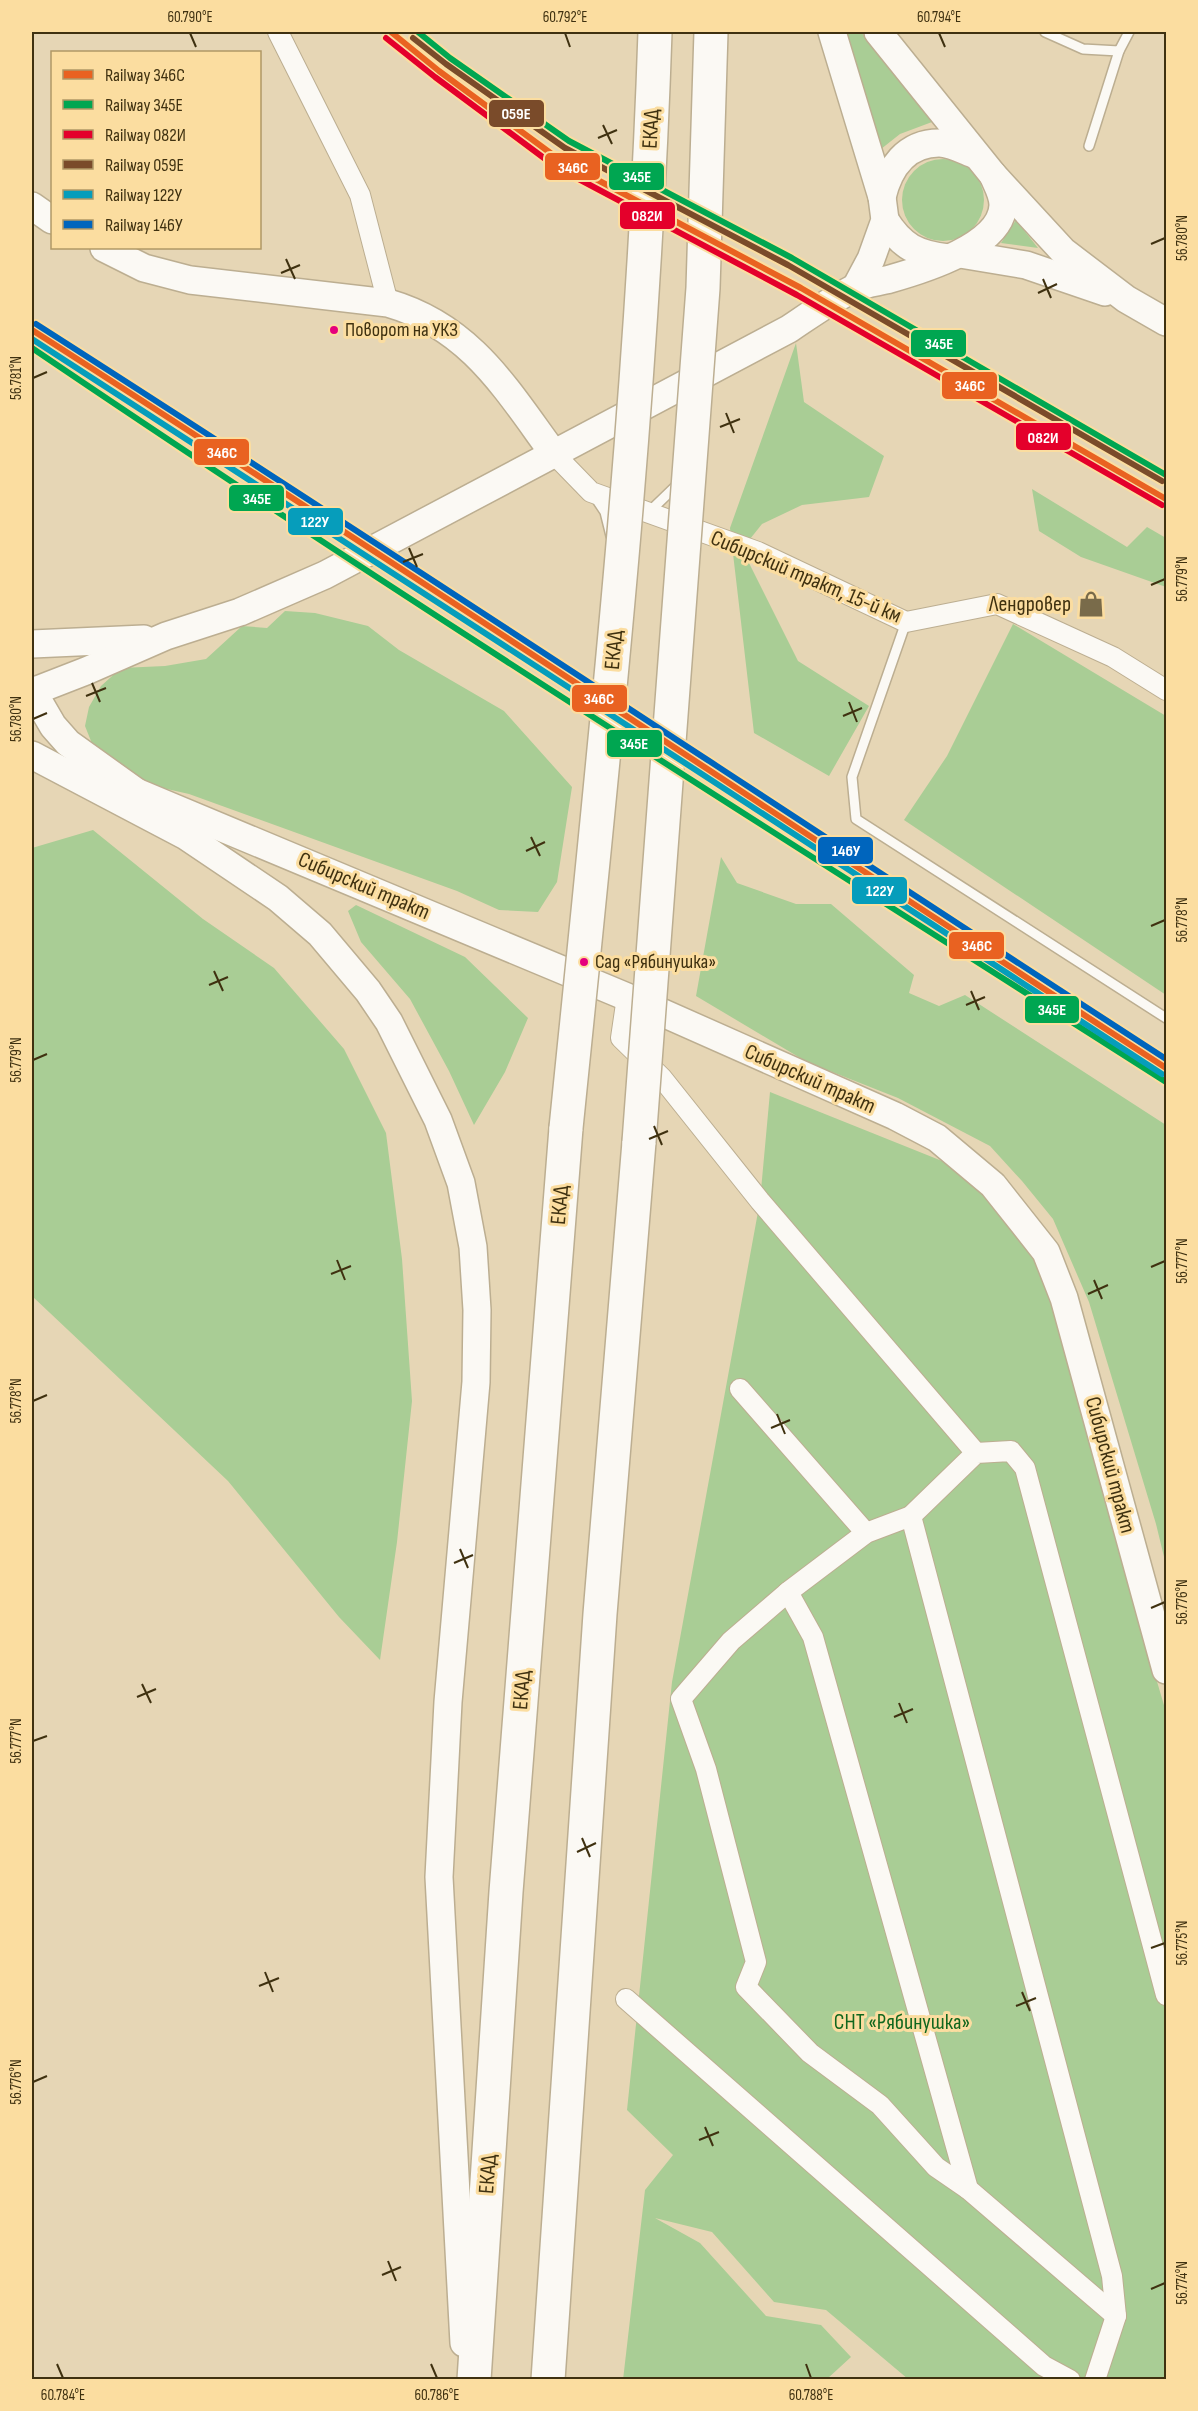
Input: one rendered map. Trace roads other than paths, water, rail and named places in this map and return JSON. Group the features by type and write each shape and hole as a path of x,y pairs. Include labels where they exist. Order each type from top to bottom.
{"highway":[{"name":"ЕКАД","path":"474,2379 506,1892 566,1128 616,634 643,267 654,32"},
{"path":"548,2379 599,1626 639,1142 702,300 711,32"}],"main road":[{"path":"832,32 884,208 895,236 911,249 927,255 1026,265 1126,299"},
{"path":"878,32 985,165 1063,251 1126,299 1167,322"},
{"path":"32,691 86,671 166,636 240,612 325,575 789,329 856,287 892,279 954,256 987,237 996,225 1003,207 1000,192 985,165 942,143 922,145 904,154 887,177 884,208 871,259 856,287"},
{"path":"32,206 51,219"},
{"path":"107,249 144,268 190,280 388,303 429,318 467,345 504,386 554,454"},
{"path":"32,644 127,641 166,636"},
{"path":"84,753 66,728 62,709 67,691 86,671"},
{"name":"Сибирский тракт","path":"32,691 60,735 135,791"},
{"path":"32,754 186,836 278,898 320,934 368,991 389,1022 438,1120 461,1183 473,1247 477,1310 476,1382 448,1702 439,1877 466,2379"},
{"name":"Сибирский тракт","path":"32,754 135,791 627,997 895,1116 937,1138 974,1167 1010,1204 1046,1252 1064,1298 1167,1670"}],"street":[{"path":"278,32 360,195 388,303"},
{"name":"Сибирский тракт, 15-й км","path":"554,454 591,492 758,552 906,622 997,604 1113,657 1167,690"},
{"path":"627,997 621,1038 662,1077 760,1201 976,1453"},
{"path":"740,1389 866,1533"},
{"path":"1116,2316 968,2189 936,2167 880,2105 810,2053 746,1987 756,1962 706,1769 681,1699 731,1641 788,1592 866,1533 911,1516 976,1453 1011,1451 1025,1468 1167,1995"},
{"path":"911,1516 1112,2276 1116,2316 1095,2379"},
{"path":"788,1592 813,1636 968,2189"},
{"path":"626,1999 1044,2366 1070,2379"}],"lane":[{"path":"1046,32 1083,50 1119,51"},
{"path":"1089,146 1119,51 1129,32"},
{"path":"648,514 690,473"},
{"path":"591,492 604,512 623,579"},
{"path":"906,622 852,777 856,819 1167,1018"}],"rail line":[{"name":"346С","path":"391,32 439,71 560,160 801,288 1166,499"},
{"name":"345Е","path":"418,32 450,58 569,141 792,258 1166,475"},
{"name":"082И","path":"386,38 556,167 797,295 1162,505"},
{"name":"059Е","path":"413,38 565,148 788,265 1162,481"},
{"name":"146У","path":"36,324 1166,1059"},
{"name":"346С","path":"32,330 1166,1068"},
{"name":"122У","path":"32,339 1162,1074"},
{"name":"345Е","path":"32,348 455,628 1166,1082"}],"place":[{"name":"Поворот на УКЗ","path":"334,330"},
{"name":"Лендровер","path":"1091,604"},
{"name":"Сад «Рябинушка»","path":"584,962"}],"park label":[{"name":"СНТ «Рябинушка»","path":"902,2022"}]}
